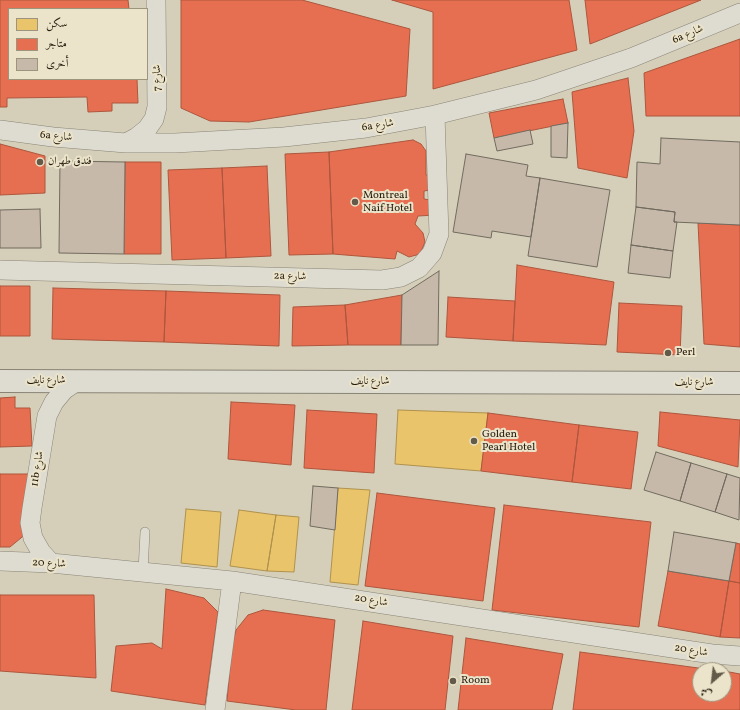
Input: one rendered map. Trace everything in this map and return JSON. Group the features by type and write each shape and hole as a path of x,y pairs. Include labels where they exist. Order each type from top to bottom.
{"street":[{"name":"شارع 7","path":"126,143 137,138 147,129 154,119 157,107 156,0"},
{"name":"6a شارع","path":"0,130 53,137 126,143 230,141 325,134 435,115 495,101 584,75 637,56 740,13"},
{"name":"2a شارع","path":"0,270 382,280 401,277 419,268 432,253 439,234 435,115"},
{"name":"شارع نايف","path":"0,381 739,383"},
{"name":"11b شارع","path":"51,563 40,552 33,538 30,523 32,508 47,416 54,402 64,390 77,381"},
{"name":"شارع 20","path":"0,561 51,563 232,581 712,654 740,656"},
{"path":"215,710 232,581"}],"lane":[{"path":"143,571 145,532"}],"building: سكن":[{"path":"398,410 488,413 481,471 395,464"},
{"path":"338,488 370,490 358,585 330,582"},
{"path":"186,509 221,512 217,567 181,563"},
{"path":"239,510 276,515 267,571 230,566"},
{"path":"276,515 299,517 294,572 267,571"}],"building: متاجر":[{"path":"0,0 128,0 129,8 8,8 8,80 137,80 138,103 112,103 112,111 88,112 87,97 7,98 7,107 0,107"},
{"path":"181,0 302,0 410,29 406,96 249,122 210,121 181,108"},
{"path":"392,0 569,0 577,50 433,89 433,12"},
{"path":"585,0 701,0 590,44"},
{"path":"740,39 740,116 646,116 644,73"},
{"path":"628,78 634,131 627,178 578,168 572,92"},
{"path":"563,99 568,123 494,138 489,113"},
{"path":"413,140 421,144 426,151 426,175 436,177 436,189 424,191 424,199 437,201 436,215 418,216 415,224 423,233 425,242 420,254 409,257 397,251 395,259 333,254 329,152"},
{"path":"0,144 45,156 45,193 0,195"},
{"path":"329,152 333,254 289,255 285,154"},
{"path":"125,162 161,162 161,254 124,254"},
{"path":"267,166 271,256 226,258 222,168"},
{"path":"222,168 226,258 172,260 168,170"},
{"path":"698,223 740,225 740,347 704,344"},
{"path":"517,265 614,282 606,345 513,341"},
{"path":"0,286 30,286 30,336 0,336"},
{"path":"53,288 166,291 164,342 52,339"},
{"path":"166,291 280,295 279,346 164,342"},
{"path":"402,295 401,345 348,345 345,305"},
{"path":"448,297 515,301 513,341 446,337"},
{"path":"619,303 682,306 680,355 617,352"},
{"path":"345,305 348,345 292,346 293,307"},
{"path":"15,397 15,408 30,408 32,446 0,447 0,398"},
{"path":"231,402 295,405 291,465 228,459"},
{"path":"307,410 377,414 374,473 304,468"},
{"path":"660,412 740,420 738,467 658,446"},
{"path":"488,413 579,425 572,482 481,471"},
{"path":"579,425 638,432 631,489 572,482"},
{"path":"0,474 34,474 27,533 10,547 0,547"},
{"path":"377,493 495,508 483,601 365,586"},
{"path":"504,505 651,522 639,627 492,610"},
{"path":"736,543 740,544 740,583 729,581"},
{"path":"668,571 729,581 720,637 658,626"},
{"path":"729,581 740,583 740,638 720,637"},
{"path":"166,589 204,598 218,612 205,705 111,691 116,646 152,643 162,649"},
{"path":"0,595 94,595 96,678 0,671"},
{"path":"263,610 335,620 326,710 296,710 227,701 232,646 236,630 248,615"},
{"path":"363,621 453,636 445,710 352,710"},
{"path":"466,638 563,654 552,710 458,710"},
{"path":"580,652 692,667 692,702 732,702 732,672 740,674 740,710 573,710"}],"building: أخرى":[{"path":"568,123 567,158 551,157 551,126"},
{"path":"530,130 533,144 497,151 494,138"},
{"path":"661,138 740,142 740,225 674,222 675,212 636,207 637,162 660,164"},
{"path":"466,154 528,165 526,176 540,178 531,237 492,231 491,238 453,232"},
{"path":"60,161 125,162 124,254 59,253"},
{"path":"540,178 610,190 597,267 528,256"},
{"path":"636,207 675,212 674,222 677,222 673,251 631,245"},
{"path":"40,209 41,248 0,248 0,210"},
{"path":"631,245 673,251 670,278 628,273"},
{"path":"439,271 438,345 401,345 402,295"},
{"path":"656,452 691,463 680,501 644,490"},
{"path":"691,463 727,474 715,512 680,501"},
{"path":"727,474 740,478 739,520 715,512"},
{"path":"313,486 338,488 335,530 310,526"},
{"path":"674,532 736,543 729,581 668,571"}],"place":[{"name":"فندق طهران","path":"40,162"},
{"name":"Montreal Naif Hotel","path":"355,202"},
{"name":"Perl","path":"668,353"},
{"name":"Golden Pearl Hotel","path":"474,441"},
{"name":"Room","path":"453,681"}]}
